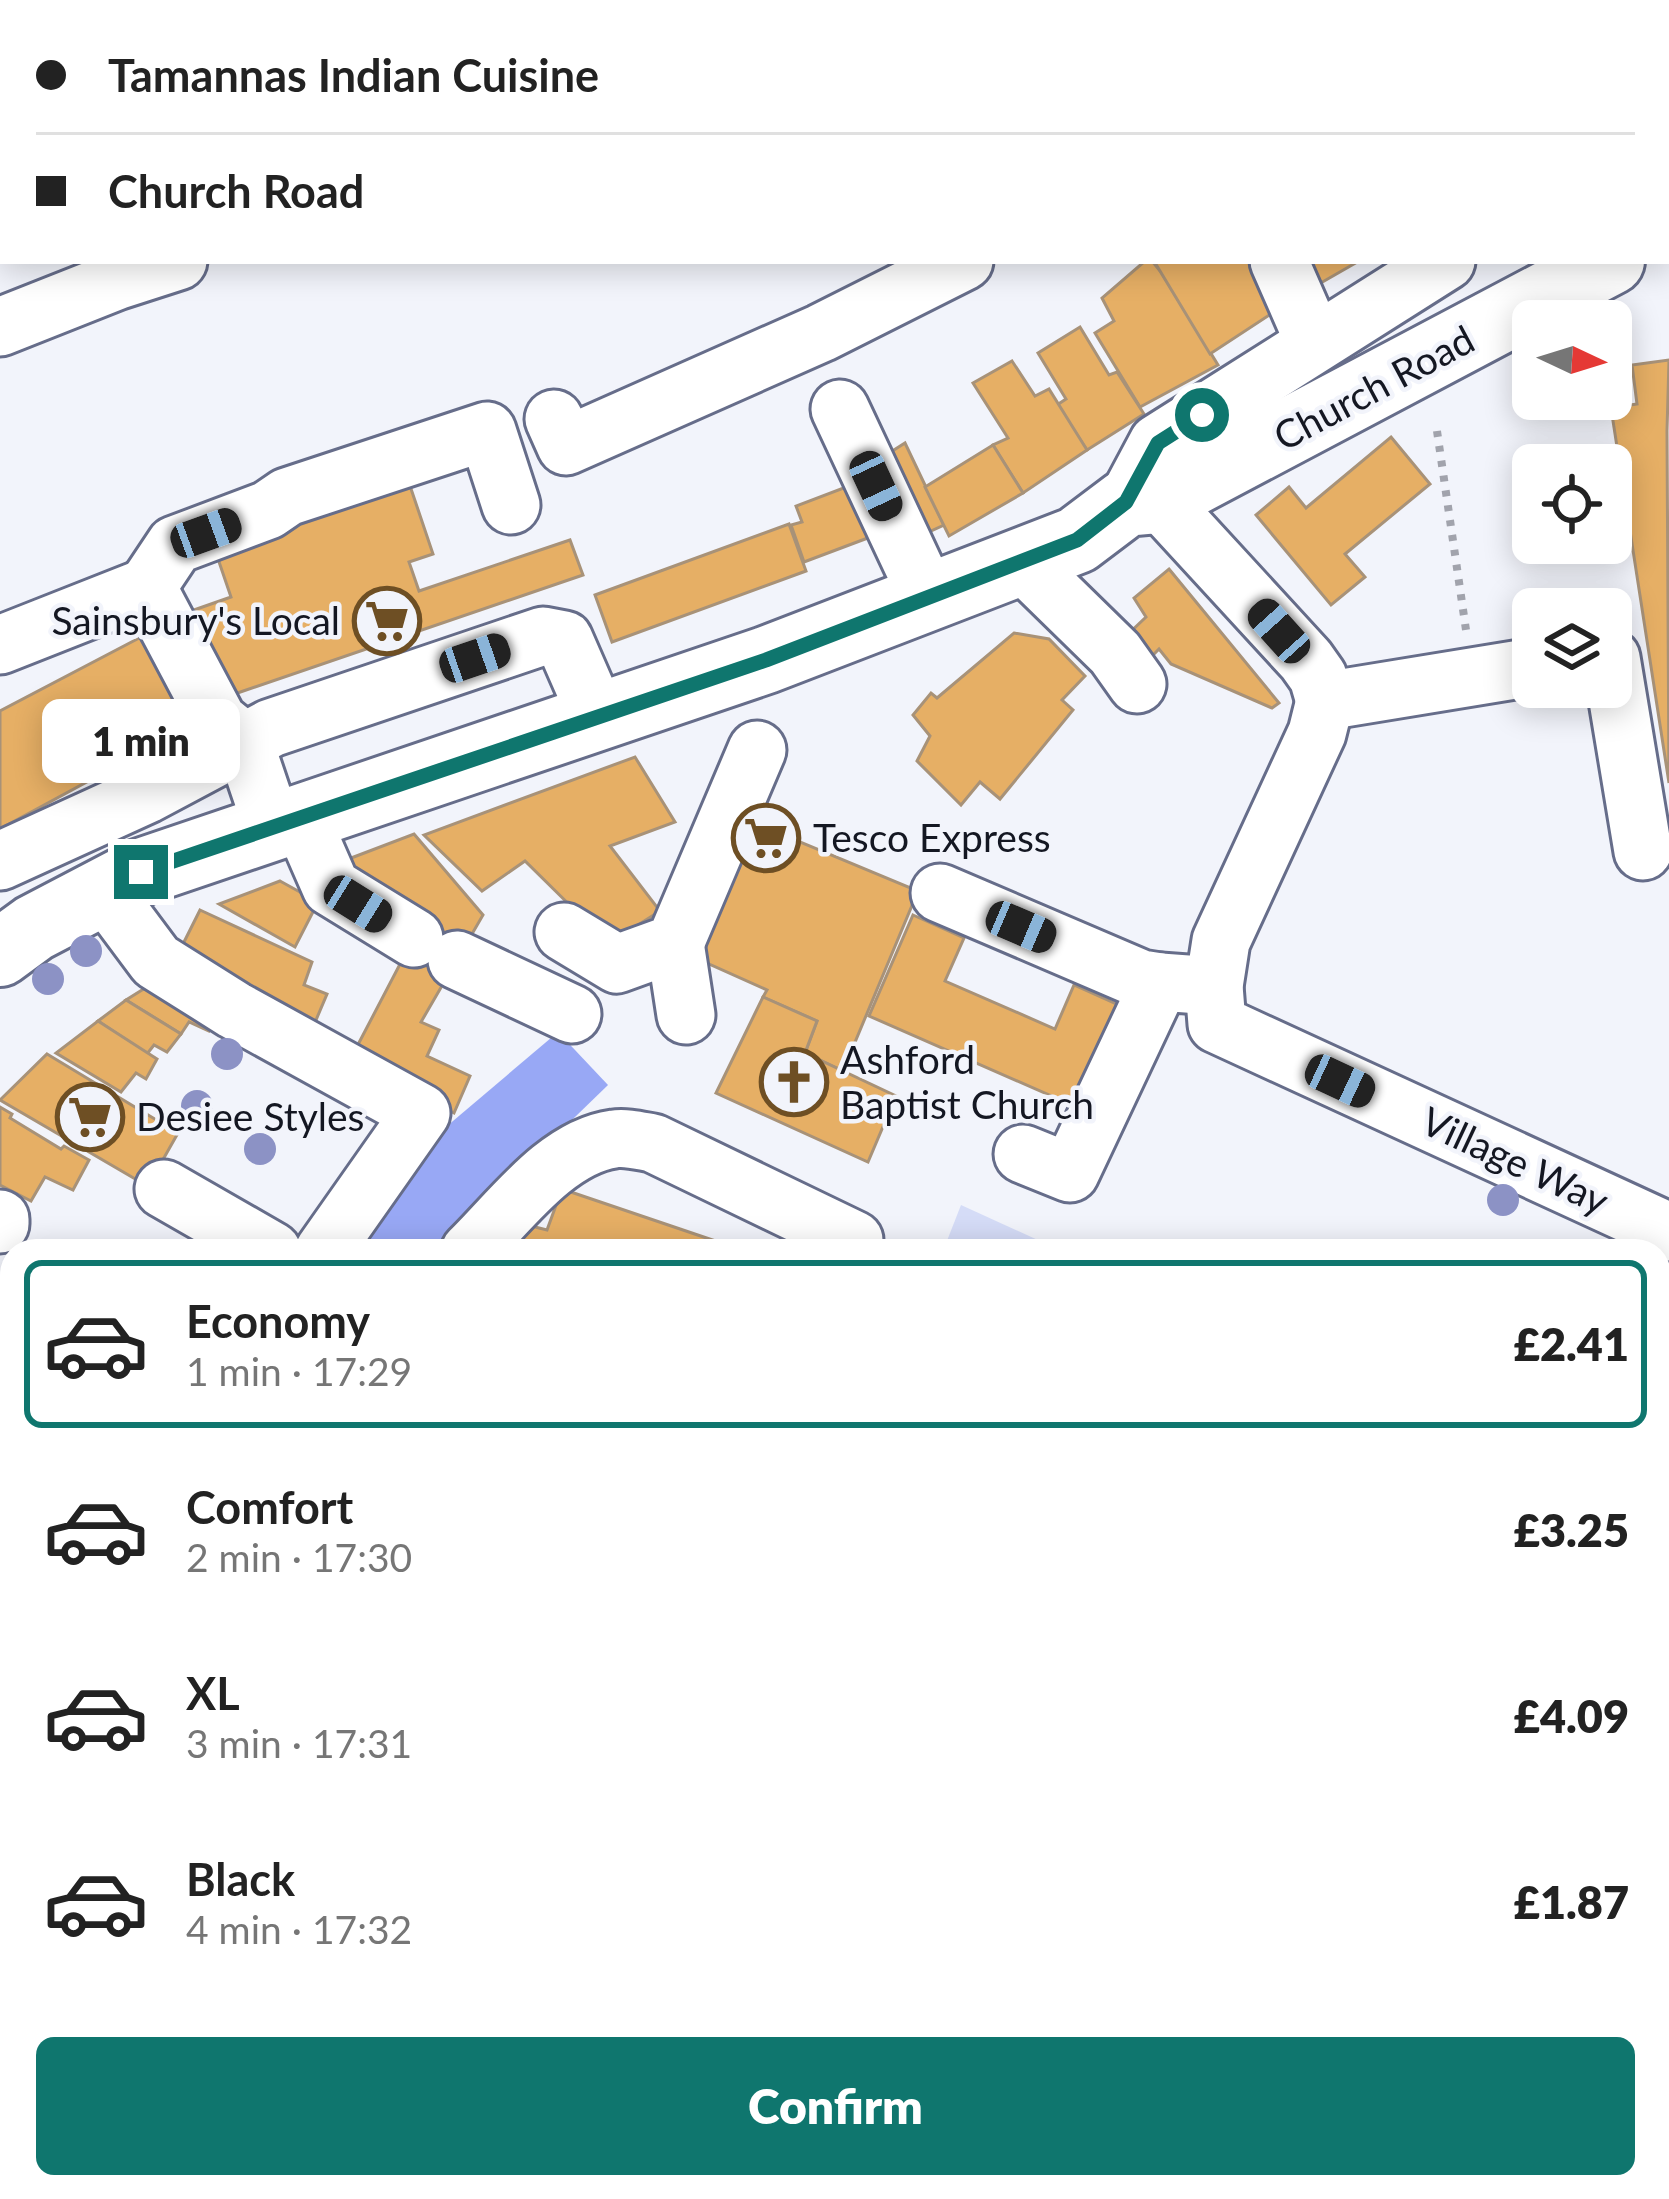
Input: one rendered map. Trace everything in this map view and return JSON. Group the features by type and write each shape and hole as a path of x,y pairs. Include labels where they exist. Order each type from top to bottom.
{"main road":[{"name":"Church Road","path":"0,953 103,890 286,820 598,718 929,599 1077,540 1143,501 1604,264"}],"street":[{"path":"0,327 168,264"},
{"path":"554,419 566,446 821,333 958,264"},
{"path":"1280,264 1314,341"},
{"path":"1023,1154 1070,1173 1187,984 1221,941 1317,733 1324,701 1318,677 1306,660 1143,501 1158,443 1441,264"},
{"path":"840,409 929,599"},
{"path":"0,645 147,587 176,545 268,510 287,497 487,431 511,505"},
{"path":"1022,562 1115,653 1137,684"},
{"path":"147,587 218,721 244,742 286,820 331,887 435,949 572,1014"},
{"path":"0,861 147,794 271,728 543,636 564,640 598,718"},
{"path":"1324,701 1512,672"},
{"path":"1619,708 1643,851"},
{"path":"686,1015 675,943 758,750"},
{"path":"103,890 156,961 234,1010 421,1112 332,1239"},
{"path":"940,893 1142,979 1187,984"},
{"path":"564,932 617,964 675,943"},
{"name":"Village Way","path":"1187,984 1217,1024 1669,1232"},
{"path":"482,1239 551,1172 586,1148 617,1138 653,1143 852,1239"},
{"path":"164,1190 251,1239"}],"path":[{"path":"1437,431 1474,680"}],"shaded area":[{"path":"558,1032 608,1085 449,1239 351,1239 440,1132"},
{"path":"961,1205 1036,1239 948,1239"}],"building":[{"path":"1142,264 1154,264 1218,365 1140,407 1095,333 1114,321 1102,298"},
{"path":"1156,264 1253,264 1280,308 1210,354"},
{"path":"1300,264 1354,264 1312,288"},
{"path":"1080,327 1109,375 1117,372 1144,414 1087,450 1057,405 1066,399 1038,353"},
{"path":"1669,360 1669,783 1632,544 1632,444 1617,444 1613,420 1632,420 1632,405 1637,404 1632,365"},
{"path":"1012,361 1035,396 1049,389 1087,450 1023,493 993,445 1008,438 973,383"},
{"path":"1391,437 1430,484 1345,554 1365,577 1331,605 1256,515 1289,487 1306,508"},
{"path":"905,443 944,525 909,541 875,462"},
{"path":"993,445 1023,493 949,536 925,487"},
{"path":"405,471 433,554 409,562 419,591 570,540 583,575 220,699 191,611 231,597 215,550"},
{"path":"862,481 881,533 804,562 791,525 802,522 796,506"},
{"path":"789,524 806,571 612,642 595,595"},
{"path":"1169,569 1279,703 1272,708 1171,664 1159,649 1152,656 1123,639 1146,617 1134,598"},
{"path":"1014,633 1049,639 1085,676 1062,700 1073,710 1000,799 980,782 961,805 917,761 930,736 913,715 931,693 937,698"},
{"path":"143,636 190,726 0,829 0,711"},
{"path":"635,757 675,822 610,846 660,911 619,937 595,930 525,861 482,891 424,835"},
{"path":"747,820 918,891 843,1071 805,1053 817,1021 763,997 767,990 689,955"},
{"path":"414,834 483,915 421,1022 439,1030 427,1056 470,1076 454,1113 351,1058 422,922 338,863"},
{"path":"280,881 318,902 295,947 219,904"},
{"path":"200,910 312,962 304,985 327,994 308,1039 173,964"},
{"path":"913,915 964,938 945,981 1055,1029 1074,985 1123,1007 1079,1108 869,1016"},
{"path":"166,975 222,1009 209,1031 189,1022 181,1034 126,1000"},
{"name":"Ashford Baptist Church","path":"763,997 817,1021 805,1053 896,1096 868,1162 716,1093"},
{"path":"126,1000 181,1034 167,1052 154,1045 147,1054 98,1021"},
{"path":"98,1021 157,1059 146,1079 136,1073 121,1092 56,1053"},
{"name":"Desiee Styles","path":"47,1054 178,1133 156,1172 146,1166 137,1180 0,1100"},
{"path":"0,1107 61,1149 64,1146 89,1160 73,1190 45,1177 31,1201 0,1185"},
{"path":"562,1189 710,1239 519,1239 531,1226 547,1230"}],"place":[{"name":"Sainsbury's Local","path":"387,621"},
{"name":"Tesco Express","path":"766,838"},
{"name":"Ashford Baptist Church","path":"794,1082"},
{"name":"Desiee Styles","path":"90,1117"}],"route":[{"path":"141,872 766,660 1077,540 1126,502 1158,443 1202,415"}]}
